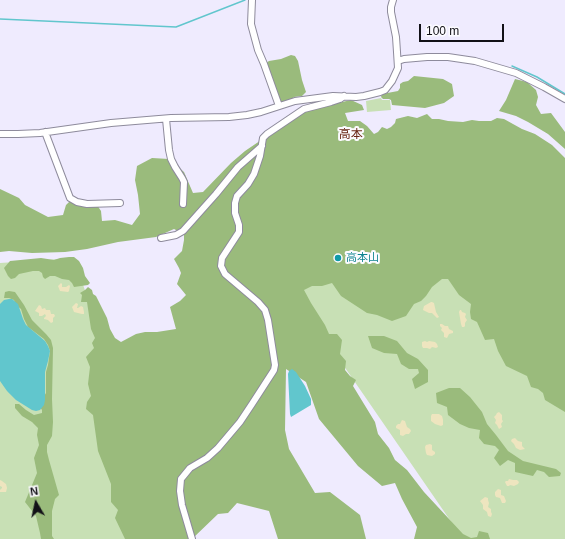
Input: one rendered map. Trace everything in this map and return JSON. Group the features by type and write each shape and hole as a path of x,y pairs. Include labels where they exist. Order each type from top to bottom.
{"street":[{"path":"252,0 251,24 258,50 279,106"},
{"path":"0,134 44,132 166,119 229,117 261,112 295,101 333,96 356,97 380,92 385,90 392,81 398,68 396,37 391,12 393,0"},
{"path":"398,61 404,59 448,57 475,61 516,73 565,99"},
{"path":"192,539 182,505 180,491 181,479 190,468 207,458 218,448 240,422 276,365 265,310 258,302 225,274 221,266 222,258 239,232 239,225 235,213 237,196 248,184 254,174 260,156 263,138 267,134 304,109 344,96"},
{"path":"166,119 170,154 173,163 184,182 183,204"},
{"path":"44,132 70,198 77,202 87,204 120,204"},
{"path":"161,238 176,235 183,231 238,167 262,146"}],"green space":[{"path":"291,55 295,56 298,61 306,92 302,96 294,97 291,100 281,102 266,63"},
{"path":"414,76 443,79 452,84 454,96 444,103 425,108 392,105 391,100 383,99 381,97 382,94 398,91 400,84 408,81"},
{"path":"515,79 527,82 536,90 538,97 536,105 541,114 551,113 565,132 565,149 548,134 528,122 516,116 499,111 506,100"},
{"path":"381,98 382,100 390,100 391,110 367,112 366,101"},
{"path":"351,100 362,105 364,110 345,113 348,121 360,121 374,134 382,127 387,129 391,127 395,123 396,119 408,116 417,118 427,114 432,119 463,122 472,120 491,121 497,118 504,119 535,134 552,145 565,158 565,412 545,400 543,393 538,389 531,387 527,376 506,366 498,351 494,339 485,340 477,322 471,319 471,304 459,295 448,279 442,279 432,287 421,301 414,304 406,316 392,321 367,313 341,296 332,283 322,286 312,286 304,290 329,334 337,334 342,340 340,354 346,361 345,370 356,380 353,386 375,422 378,434 389,448 395,460 407,470 424,492 463,534 471,538 477,537 479,531 488,533 490,539 414,539 417,527 395,483 382,486 358,466 319,419 306,382 286,369 285,430 289,449 315,493 330,492 360,515 366,539 278,539 269,511 237,503 228,513 218,514 192,539 125,539 115,518 118,510 111,502 111,484 98,451 93,415 86,409 87,402 91,396 88,384 90,367 86,357 94,348 92,343 95,338 91,329 87,302 81,302 82,295 80,293 88,287 92,290 107,318 110,329 115,338 121,342 136,334 176,329 170,307 186,295 177,284 181,273 174,259 182,251 184,234 174,229 156,237 118,242 65,252 0,252 0,189 19,198 25,205 48,217 63,215 66,205 72,199 84,202 95,202 101,211 102,221 115,220 132,225 140,214 135,180 137,166 152,158 169,159 184,172 193,193 203,192 245,151 304,111"},
{"path":"74,257 79,261 85,276 90,283 88,285 74,287 69,280 55,276 50,276 45,279 39,271 19,274 15,278 11,279 4,268 10,261 41,258 54,260"},
{"path":"74,258 144,465 162,539 0,539 0,263"},
{"path":"442,263 565,395 565,539 463,539 297,298 318,269"},
{"path":"5,292 15,292 32,320 51,340 53,348 53,422 52,436 47,445 47,452 59,495 55,499 52,511 52,536 54,539 41,539 36,516 25,502 37,473 34,458 39,445 37,435 38,428 22,416 15,408 15,404 19,404 34,415 42,413 40,407 46,393 46,372 50,351 44,339 28,327 21,309 16,305 14,300 4,298"},
{"path":"368,336 384,336 397,341 407,353 418,359 428,370 428,382 415,389 412,379 419,373 418,369 409,369 401,364 397,354 384,353 372,348"},
{"path":"449,388 460,388 470,397 482,412 487,424 508,451 523,461 556,469 561,473 560,476 549,477 544,472 537,470 533,476 515,472 515,463 508,460 500,466 494,458 499,450 495,446 484,444 479,438 480,430 469,428 460,424 448,415 447,407 437,403 436,393"}],"sand":[{"path":"61,283 62,287 70,286 68,292 60,291 58,286"},
{"path":"431,302 434,303 439,317 437,318 432,313 423,310 424,306"},
{"path":"76,303 78,304 77,308 81,306 83,307 84,314 74,312 72,307"},
{"path":"39,305 42,309 45,308 46,310 50,310 51,314 54,314 55,316 53,318 53,322 51,323 44,319 46,316 45,314 39,316 39,313 35,311"},
{"path":"460,310 466,314 465,317 467,320 464,327 462,327 461,324"},
{"path":"440,324 448,326 453,333 449,334 447,338 444,337"},
{"path":"422,342 435,342 438,347 432,347 430,349 423,348"},
{"path":"499,412 502,415 503,421 501,424 502,427 499,429 495,423 496,420 494,417"},
{"path":"432,414 439,414 442,416 443,425 441,426 435,424 431,421"},
{"path":"402,420 405,421 407,427 411,431 409,434 403,436 400,435 400,430 396,428"},
{"path":"515,438 522,442 522,446 525,449 520,450 516,448 511,441"},
{"path":"426,445 432,445 432,450 435,452 432,456 427,455 425,447"},
{"path":"509,479 517,480 519,482 514,486 507,486 505,482"},
{"path":"0,480 6,484 6,492 0,492 2,487 0,486"},
{"path":"498,489 501,490 501,495 504,496 506,501 505,503 502,503 500,498 496,497 495,495 495,492"},
{"path":"485,497 488,498 488,507 491,509 492,514 491,517 488,516 487,512 483,509 483,505 480,501"}],"water":[{"path":"12,299 18,304 26,325 45,341 50,351 45,372 45,400 44,405 40,410 32,410 16,400 0,381 0,304 4,300"},
{"path":"292,369 296,372 305,386 311,399 311,405 291,417 288,374"}],"waterway":[{"path":"0,19 176,27 245,0"},
{"path":"512,66 537,77 565,94"}],"place":[{"name":"高本山","path":"338,258"}],"district":[{"name":"高本","path":"351,135"}]}
